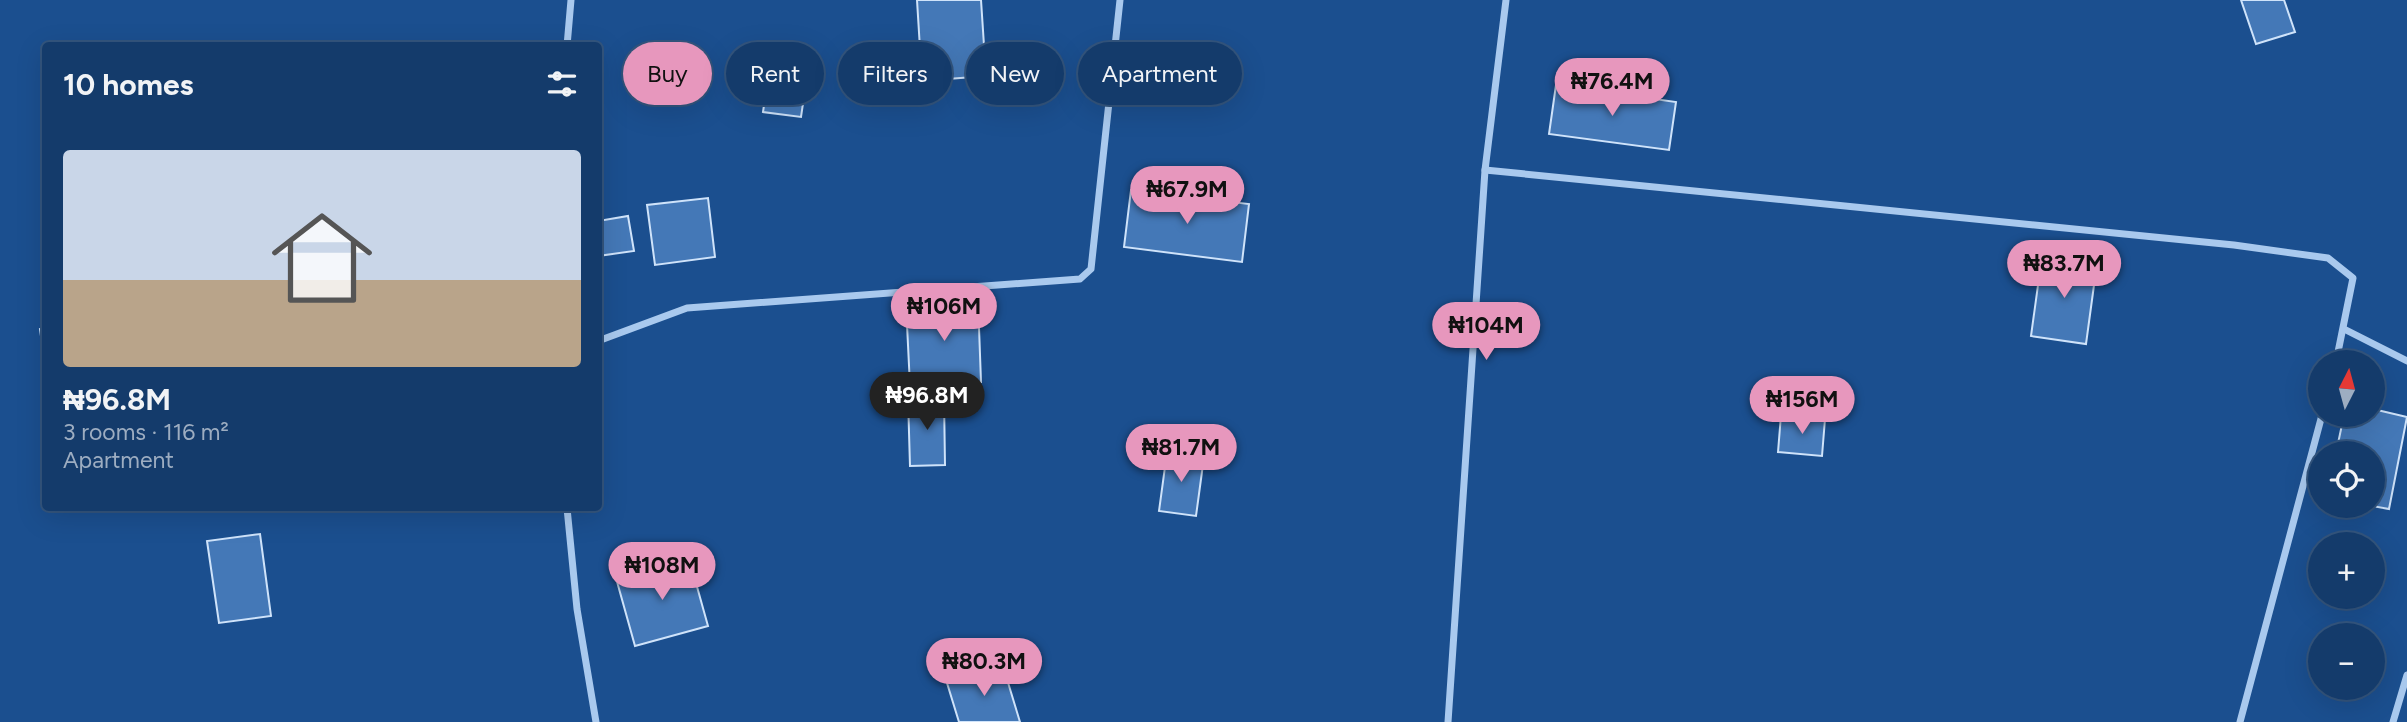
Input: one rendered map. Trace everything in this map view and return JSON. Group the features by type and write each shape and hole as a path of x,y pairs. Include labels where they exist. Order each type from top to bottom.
{"street":[{"path":"567,42 571,0"},
{"path":"602,340 687,308 1080,279 1091,269 1120,0"},
{"path":"1448,722 1485,170 1506,0"},
{"path":"1485,170 2234,245 2328,258 2353,278 2339,350"},
{"path":"2344,329 2407,361"},
{"path":"2240,722 2319,427"},
{"path":"567,511 577,609 596,722"},
{"path":"2393,722 2407,675"}],"building":[{"path":"917,0 981,0 984,42 966,42 966,78 952,79 952,42 920,42"},
{"path":"2241,0 2284,0 2295,32 2256,44"},
{"path":"1556,85 1676,102 1669,150 1549,134"},
{"path":"764,105 803,105 801,117 763,112"},
{"path":"1131,190 1249,204 1242,262 1124,247"},
{"path":"708,198 715,257 655,265 647,205"},
{"path":"628,216 634,251 602,255 602,220"},
{"path":"2042,256 2097,263 2086,344 2031,336"},
{"path":"978,300 981,382 910,386 906,304"},
{"path":"908,398 944,398 945,465 910,466"},
{"path":"2385,412 2407,417 2389,509 2385,508 2385,441 2339,441 2341,427 2385,427"},
{"path":"1781,415 1825,419 1822,456 1778,452"},
{"path":"1167,452 1204,457 1196,516 1159,511"},
{"path":"260,534 271,616 219,623 207,541"},
{"path":"689,558 708,626 635,646 616,578"},
{"path":"1003,666 1020,722 959,722 947,683"}]}
